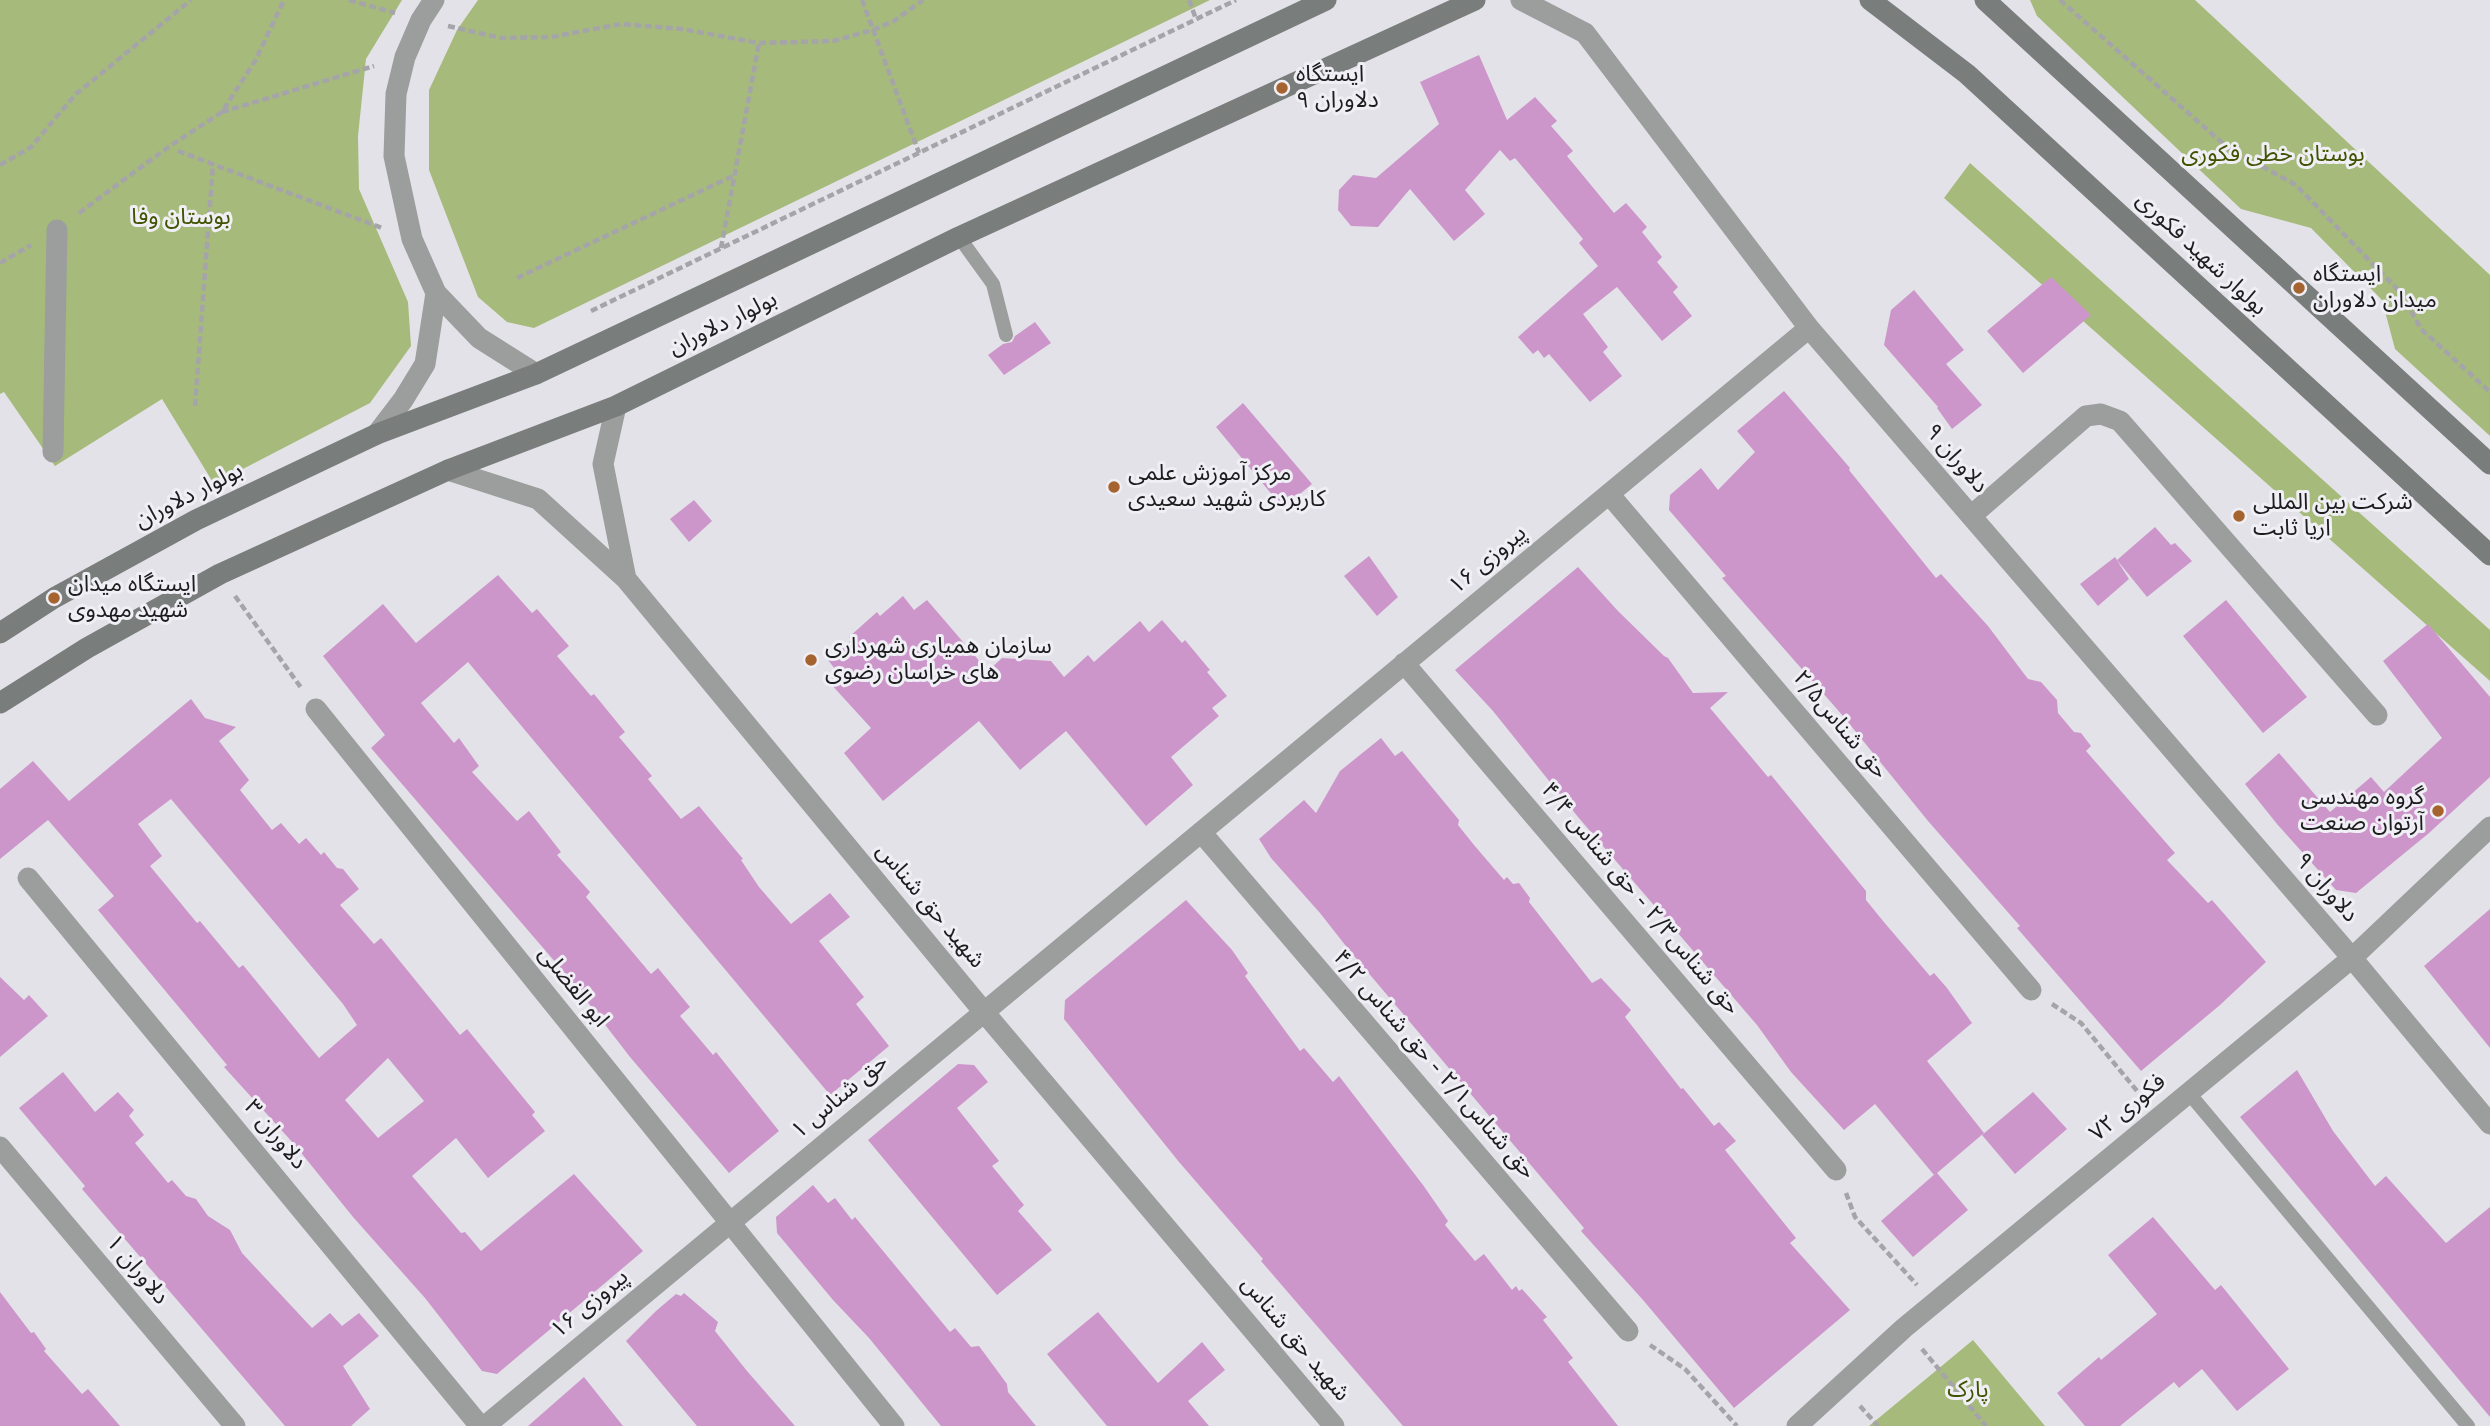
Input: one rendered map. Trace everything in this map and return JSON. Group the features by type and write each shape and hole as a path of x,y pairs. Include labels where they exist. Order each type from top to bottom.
{"street":[{"path":"434,0 421,20 405,57 396,94 394,156 412,239 436,293 479,338 536,374"},
{"name":"بولوار دلاوران","path":"0,633 54,598 196,520 377,434 536,374 1326,0"},
{"name":"بولوار دلاوران","path":"0,703 87,648 220,574 448,470 616,406 959,237 1475,0"},
{"name":"دلاوران ۹","path":"1521,0 1585,33 1808,328 2352,958 2490,1125"},
{"name":"بولوار شهید فکوری","path":"1870,0 1967,74 2490,555"},
{"name":"بولوار شهید فکوری","path":"1985,0 2490,464"},
{"path":"2006,0 2014,29"},
{"path":"53,452 57,230"},
{"path":"377,434 403,400 425,364 436,293"},
{"name":"پیروزی ۱۶","path":"1201,832 1808,328"},
{"path":"616,406 603,464 626,579"},
{"path":"1970,516 2085,416 2101,414 2120,421 2376,715"},
{"name":"شهید حق شناس","path":"448,470 538,499 626,579 984,1012 1334,1426"},
{"name":"حق شناس۲/۵","path":"1609,494 2031,990"},
{"name":"حق شناس۲/۳ - حق شناس ۴/۴","path":"1405,663 1836,1170"},
{"name":"ابو الفضلی","path":"316,709 894,1426"},
{"name":"فکوری ۷۲","path":"1797,1426 1904,1328 2352,958 2490,827"},
{"name":"حق شناس ۱","path":"729,1223 1201,832"},
{"name":"حق شناس۲/۱ - حق شناس ۴/۲","path":"1201,832 1628,1331"},
{"name":"دلاوران ۳","path":"28,878 482,1426"},
{"name":"دلاوران ۱","path":"0,1147 235,1426"},
{"name":"پیروزی ۱۶","path":"482,1426 729,1223"}],"lane":[{"path":"959,237 993,284 1006,335"},
{"path":"2188,1092 2468,1426"}],"path":[{"path":"0,165 31,147 76,94 191,0"},
{"path":"222,112 255,61 284,0"},
{"path":"349,0 501,38 551,37 621,24 682,29 759,43 833,41 894,21 923,0"},
{"path":"862,0 919,153"},
{"path":"1189,0 1196,19"},
{"path":"592,311 1236,0"},
{"path":"2060,0 2227,147 2296,185 2401,293 2420,329 2490,392"},
{"path":"721,249 759,43"},
{"path":"0,263 57,230 222,112 405,57"},
{"path":"178,151 412,239"},
{"path":"195,406 214,164"},
{"path":"517,278 735,175"},
{"path":"220,574 316,709"},
{"path":"2031,990 2081,1023 2159,1117"},
{"path":"1836,1170 1855,1217 1934,1304"},
{"path":"1904,1328 1986,1426"},
{"path":"1628,1331 1685,1369 1737,1426"}],"green space":[{"name":"بوستان وفا","path":"0,0 402,0 366,59 358,136 359,189 408,302 411,346 370,403 214,484 162,399 55,466 4,392 0,394"},
{"path":"478,0 1210,0 534,328 507,322 478,297 429,170 429,90 457,30"},
{"name":"بوستان خطی فکوری","path":"2030,0 2195,0 2490,275 2490,436 2395,349 2382,300 2311,228 2241,209 2037,16"},
{"path":"1970,163 2490,630 2490,681 1944,198"},
{"name":"پارک","path":"1973,1340 2045,1426 1869,1426 1938,1369"}],"building":[{"path":"1479,55 1507,120 1535,97 1557,121 1551,126 1573,151 1567,156 1614,213 1626,203 1647,227 1642,232 1662,257 1657,262 1678,287 1673,292 1692,316 1662,341 1617,287 1583,314 1608,347 1603,352 1622,376 1590,402 1549,354 1544,358 1538,350 1533,354 1518,337 1598,266 1579,243 1583,239 1515,158 1510,161 1500,150 1465,190 1485,214 1454,241 1410,189 1378,227 1351,226 1338,210 1339,190 1353,175 1376,178 1439,124 1420,82"},
{"path":"2051,277 2091,315 2023,373 1987,331"},
{"path":"1914,290 1964,350 1946,364 1982,405 1952,429 1938,407 1884,345 1891,310"},
{"path":"1035,322 1051,343 1004,375 988,355 1003,344 1012,342 1015,336"},
{"path":"1784,391 1850,468 1936,578 1941,574 1988,626 2028,679 2041,682 2057,700 2058,713 2074,732 2081,733 2091,746 2086,751 2175,853 2167,860 2208,903 2212,900 2266,962 2220,1005 2141,1071 2017,928 2020,926 1928,821 1843,716 1722,578 1726,576 1669,510 1670,495 1701,468 1718,490 1755,452 1737,431"},
{"path":"1243,403 1312,484 1283,508 1216,427"},
{"path":"694,500 712,521 689,542 670,519"},
{"path":"2155,527 2171,545 2175,543 2192,561 2147,597 2117,560"},
{"path":"1369,556 1398,597 1377,616 1344,576"},
{"path":"2115,557 2129,579 2098,606 2080,584"},
{"path":"1578,567 1618,611 1668,658 1693,693 1728,692 1710,708 1768,777 1771,775 1866,891 1866,900 1883,921 1930,976 1934,973 1972,1023 1927,1061 1984,1133 1937,1173 1968,1210 1913,1257 1881,1221 1934,1175 1875,1104 1844,1130 1791,1072 1757,1025 1578,817 1493,711 1455,670"},
{"path":"498,575 532,613 537,609 569,646 557,656 591,696 594,694 625,732 619,737 652,776 648,779 681,819 699,806 743,859 741,860 759,887 791,924 830,893 850,917 819,941 864,997 856,1004 889,1046 830,1095 468,662 421,703 454,743 459,738 479,766 472,772 517,821 529,811 561,852 557,855 590,892 586,897 651,974 658,968 690,1007 680,1016 713,1055 716,1052 779,1131 729,1173 630,1057 569,978 371,748 385,735 323,656 383,604 416,643"},
{"path":"903,596 914,610 927,600 988,671 1002,658 1051,661 1064,677 1088,655 1094,662 1140,621 1149,632 1162,620 1182,643 1185,640 1227,696 1212,708 1219,716 1171,757 1193,785 1146,826 1066,731 1020,770 979,721 883,801 844,753 871,728 829,682 838,673 828,660 877,612 880,616"},
{"path":"2226,600 2307,697 2263,733 2183,636"},
{"path":"2428,624 2490,697 2490,777 2429,833 2356,893 2336,890 2245,784 2279,753 2330,812 2371,777 2384,792 2442,738 2383,661"},
{"path":"191,699 205,718 236,727 219,741 249,780 240,790 272,830 281,823 299,844 306,838 321,855 324,852 337,868 343,869 359,889 340,905 374,944 381,938 460,1035 467,1029 535,1112 532,1115 545,1131 488,1178 456,1138 412,1176 461,1233 465,1232 481,1251 574,1174 643,1251 497,1374 482,1371 425,1298 353,1217 294,1144 224,1067 227,1065 98,910 114,896 48,820 0,859 0,789 33,761 69,801","holes":["171,799 343,1004 357,1025 319,1058 243,965 239,968 150,866 162,856 138,824","388,1058 424,1101 378,1138 345,1100"]},
{"path":"1381,738 1395,756 1402,751 1504,880 1507,877 1513,884 1519,883 1530,898 1529,902 1592,983 1601,978 1631,1010 1625,1017 1681,1089 1683,1088 1714,1126 1719,1122 1736,1141 1725,1150 1796,1238 1790,1243 1850,1310 1734,1408 1581,1231 1584,1228 1271,858 1259,839 1304,800 1316,813 1340,771"},
{"path":"1186,900 1232,950 1248,973 1245,976 1300,1051 1304,1048 1333,1082 1339,1076 1423,1185 1448,1221 1445,1225 1475,1261 1484,1254 1512,1290 1516,1286 1519,1291 1522,1289 1547,1317 1543,1320 1573,1358 1568,1362 1618,1426 1403,1426 1179,1162 1064,1019 1065,1000"},
{"path":"2490,909 2490,1048 2424,966"},
{"path":"0,977 24,1000 29,995 48,1016 0,1057"},
{"path":"958,1064 974,1065 988,1082 957,1108 999,1161 992,1166 1024,1205 1018,1211 1052,1250 997,1295 868,1140"},
{"path":"2297,1070 2333,1131 2375,1186 2386,1176 2446,1243 2490,1207 2490,1417 2240,1117"},
{"path":"63,1072 95,1112 118,1092 134,1110 129,1116 144,1135 135,1143 168,1183 172,1180 186,1196 196,1199 208,1216 230,1230 242,1253 312,1328 330,1313 342,1326 359,1313 379,1336 343,1366 370,1409 351,1426 285,1426 82,1189 85,1186 19,1108"},
{"path":"2033,1092 2067,1129 2015,1174 1982,1135"},
{"path":"813,1185 828,1203 835,1198 852,1220 855,1217 950,1332 955,1328 971,1347 979,1346 1007,1384 1008,1392 1036,1426 941,1426 869,1338 777,1233 776,1217"},
{"path":"2153,1217 2215,1290 2221,1285 2289,1369 2237,1411 2202,1369 2179,1388 2174,1382 2120,1426 2085,1426 2057,1393 2099,1357 2101,1360 2157,1314 2108,1255"},
{"path":"0,1292 31,1333 34,1332 46,1349 44,1351 82,1394 88,1389 120,1426 0,1426"},
{"path":"684,1293 718,1322 715,1331 795,1426 697,1426 626,1341 676,1294 681,1296"},
{"path":"1098,1312 1158,1383 1202,1342 1225,1370 1188,1401 1209,1426 1107,1426 1047,1354"},
{"path":"584,1377 623,1426 528,1426"}],"place":[{"name":"ایستگاه دلاوران ۹","path":"1282,88"},
{"name":"ایستگاه میدان دلاوران","path":"2299,288"},
{"name":"مرکز آموزش علمی کاربردی شهید سعیدی","path":"1114,487"},
{"name":"شرکت بین المللی اریا ثابت","path":"2239,516"},
{"name":"ایستگاه میدان شهید مهدوی","path":"54,598"},
{"name":"سازمان همیاری شهرداری های خراسان رضوی","path":"811,660"},
{"name":"گروه مهندسی آرتوان صنعت","path":"2438,811"}]}
